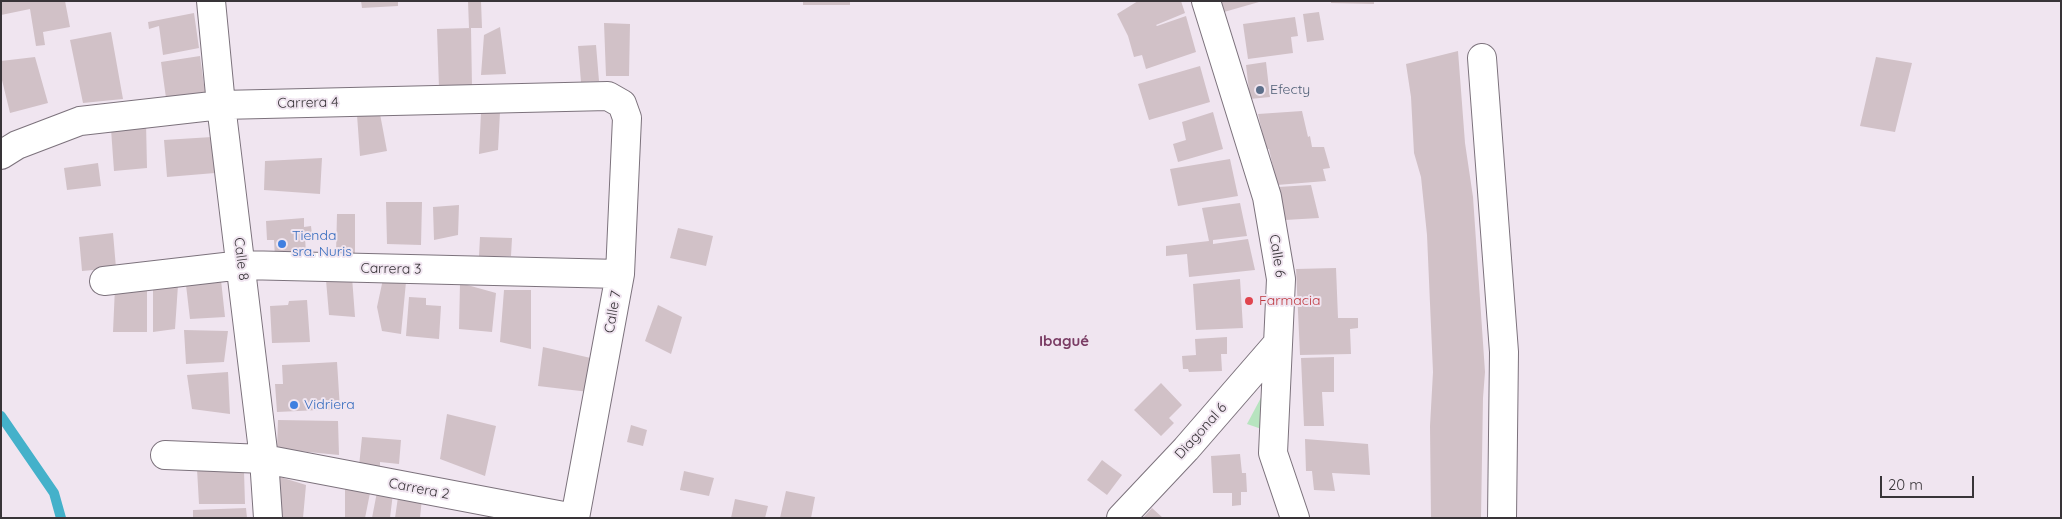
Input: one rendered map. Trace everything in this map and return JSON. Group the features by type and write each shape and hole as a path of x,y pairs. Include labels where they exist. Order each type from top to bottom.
{"street":[{"name":"Calle 8","path":"211,1 221,105 242,265 264,460 268,518"},
{"name":"Calle 6","path":"1206,1 1267,197 1282,279 1273,453 1294,518"},
{"path":"1482,58 1504,352 1502,518"},
{"name":"Carrera 4","path":"1,156 17,145 80,120 221,105 608,96 622,104"},
{"name":"Calle 7","path":"575,518 620,274 627,118 622,104"},
{"name":"Carrera 3","path":"104,281 242,265 620,274"},
{"name":"Diagonal 6","path":"1121,518 1186,449 1278,343"},
{"name":"Carrera 2","path":"165,455 264,460 575,518"}],"green space":[{"path":"1273,375 1279,435 1247,424"}],"building":[{"path":"1,1 65,1 70,27 43,32 45,45 36,46 30,9 1,15"},
{"path":"361,1 398,1 398,6 362,8"},
{"path":"468,1 481,1 482,28 469,28"},
{"path":"803,1 850,1 850,5 803,5"},
{"path":"1138,1 1181,1 1185,13 1156,25 1186,16 1196,52 1146,69 1142,55 1134,57 1128,36 1117,14"},
{"path":"1220,1 1259,1 1259,2 1224,12"},
{"path":"1331,1 1374,1 1374,4 1331,3"},
{"path":"1319,12 1324,40 1307,42 1303,14"},
{"path":"194,13 199,48 163,55 159,26 149,29 148,22"},
{"path":"1295,17 1298,36 1291,37 1293,53 1248,59 1243,24"},
{"path":"604,23 630,24 629,76 606,76"},
{"path":"500,27 506,74 481,75 484,35"},
{"path":"471,28 472,87 439,88 437,29"},
{"path":"111,32 123,99 83,103 70,40"},
{"path":"596,45 599,81 581,82 578,46"},
{"path":"1458,51 1465,143 1473,197 1485,372 1481,518 1431,518 1430,426 1433,372 1427,235 1421,177 1414,153 1411,97 1406,64"},
{"path":"200,56 205,92 166,98 161,62"},
{"path":"35,57 48,103 10,113 1,76 1,61"},
{"path":"1876,57 1912,63 1895,132 1860,126"},
{"path":"1266,62 1270,97 1250,99 1246,65"},
{"path":"1200,66 1210,102 1149,120 1138,84"},
{"path":"1302,111 1312,147 1324,147 1330,168 1323,169 1326,181 1277,185 1269,149 1266,149 1258,114"},
{"path":"500,112 498,150 479,154 481,113"},
{"path":"1213,112 1223,149 1178,162 1173,144 1186,140 1182,122"},
{"path":"380,114 387,151 360,156 357,115"},
{"path":"146,122 147,168 114,171 111,129"},
{"path":"212,137 215,173 167,177 164,140"},
{"path":"322,158 320,194 264,190 265,161"},
{"path":"1230,159 1238,196 1178,206 1170,169"},
{"path":"98,163 101,186 67,190 64,168"},
{"path":"1311,185 1319,218 1285,220 1278,187"},
{"path":"386,202 422,202 421,245 387,244"},
{"path":"1240,203 1247,236 1213,240 1213,244 1248,239 1255,270 1189,277 1187,254 1166,256 1166,246 1209,241 1202,208"},
{"path":"459,205 458,235 434,240 433,207"},
{"path":"337,214 355,214 355,254 336,254"},
{"path":"304,218 304,227 311,226 312,235 305,235 306,256 275,258 274,240 267,240 266,221"},
{"path":"678,228 713,236 706,266 670,258"},
{"path":"113,233 116,268 82,271 79,237"},
{"path":"480,237 512,238 511,256 479,256"},
{"path":"1336,268 1338,318 1358,318 1358,328 1350,329 1351,354 1300,355 1296,269"},
{"path":"352,277 355,317 329,315 326,280"},
{"path":"383,279 406,282 401,334 382,331 377,307"},
{"path":"1240,279 1243,328 1196,330 1193,284"},
{"path":"221,280 225,317 190,319 186,285"},
{"path":"460,283 496,293 492,332 459,329"},
{"path":"153,284 178,285 175,329 153,332"},
{"path":"147,285 147,332 113,332 115,287"},
{"path":"504,290 531,290 531,349 500,342"},
{"path":"409,297 426,298 426,305 441,306 439,339 406,336"},
{"path":"307,300 310,342 272,343 270,306 288,305 289,301"},
{"path":"658,305 682,317 671,354 645,341"},
{"path":"184,330 228,331 224,362 186,364"},
{"path":"1227,337 1227,354 1221,354 1222,371 1189,372 1188,369 1183,369 1182,356 1196,355 1195,339"},
{"path":"543,347 595,359 589,392 538,386"},
{"path":"1334,357 1334,392 1322,392 1324,426 1304,426 1301,358"},
{"path":"337,362 340,409 277,412 275,384 283,384 282,365"},
{"path":"228,372 230,414 192,409 187,375"},
{"path":"1161,383 1182,405 1169,418 1174,423 1161,436 1134,410"},
{"path":"447,414 496,426 485,476 440,459"},
{"path":"278,420 338,421 339,455 277,449"},
{"path":"631,425 647,430 643,446 627,442"},
{"path":"362,437 401,440 399,464 380,462 380,467 359,466"},
{"path":"1305,439 1368,444 1370,475 1332,473 1335,491 1314,490 1312,471 1306,471"},
{"path":"1240,454 1242,473 1246,473 1247,492 1241,492 1241,505 1232,506 1232,493 1213,493 1211,456"},
{"path":"1102,460 1122,475 1107,495 1087,480"},
{"path":"197,469 244,471 245,504 199,504"},
{"path":"684,471 714,478 709,496 680,490"},
{"path":"280,477 306,485 303,518 281,518"},
{"path":"345,489 370,493 365,518 345,518"},
{"path":"786,491 815,497 811,518 780,518"},
{"path":"377,492 393,493 390,518 372,518"},
{"path":"398,497 422,498 420,518 395,518"},
{"path":"735,499 768,506 765,518 731,518"},
{"path":"246,508 247,518 193,518 193,510"},
{"path":"1152,508 1163,518 1143,518"}],"waterway":[{"path":"1,416 54,493 61,518"}],"place":[{"name":"Efecty","path":"1260,90"},
{"name":"Tienda sra. Nuris","path":"282,244"},
{"name":"Farmacia","path":"1249,301"},
{"name":"Vidriera","path":"294,405"}],"district":[{"name":"Ibagué","path":"1064,341"}]}
